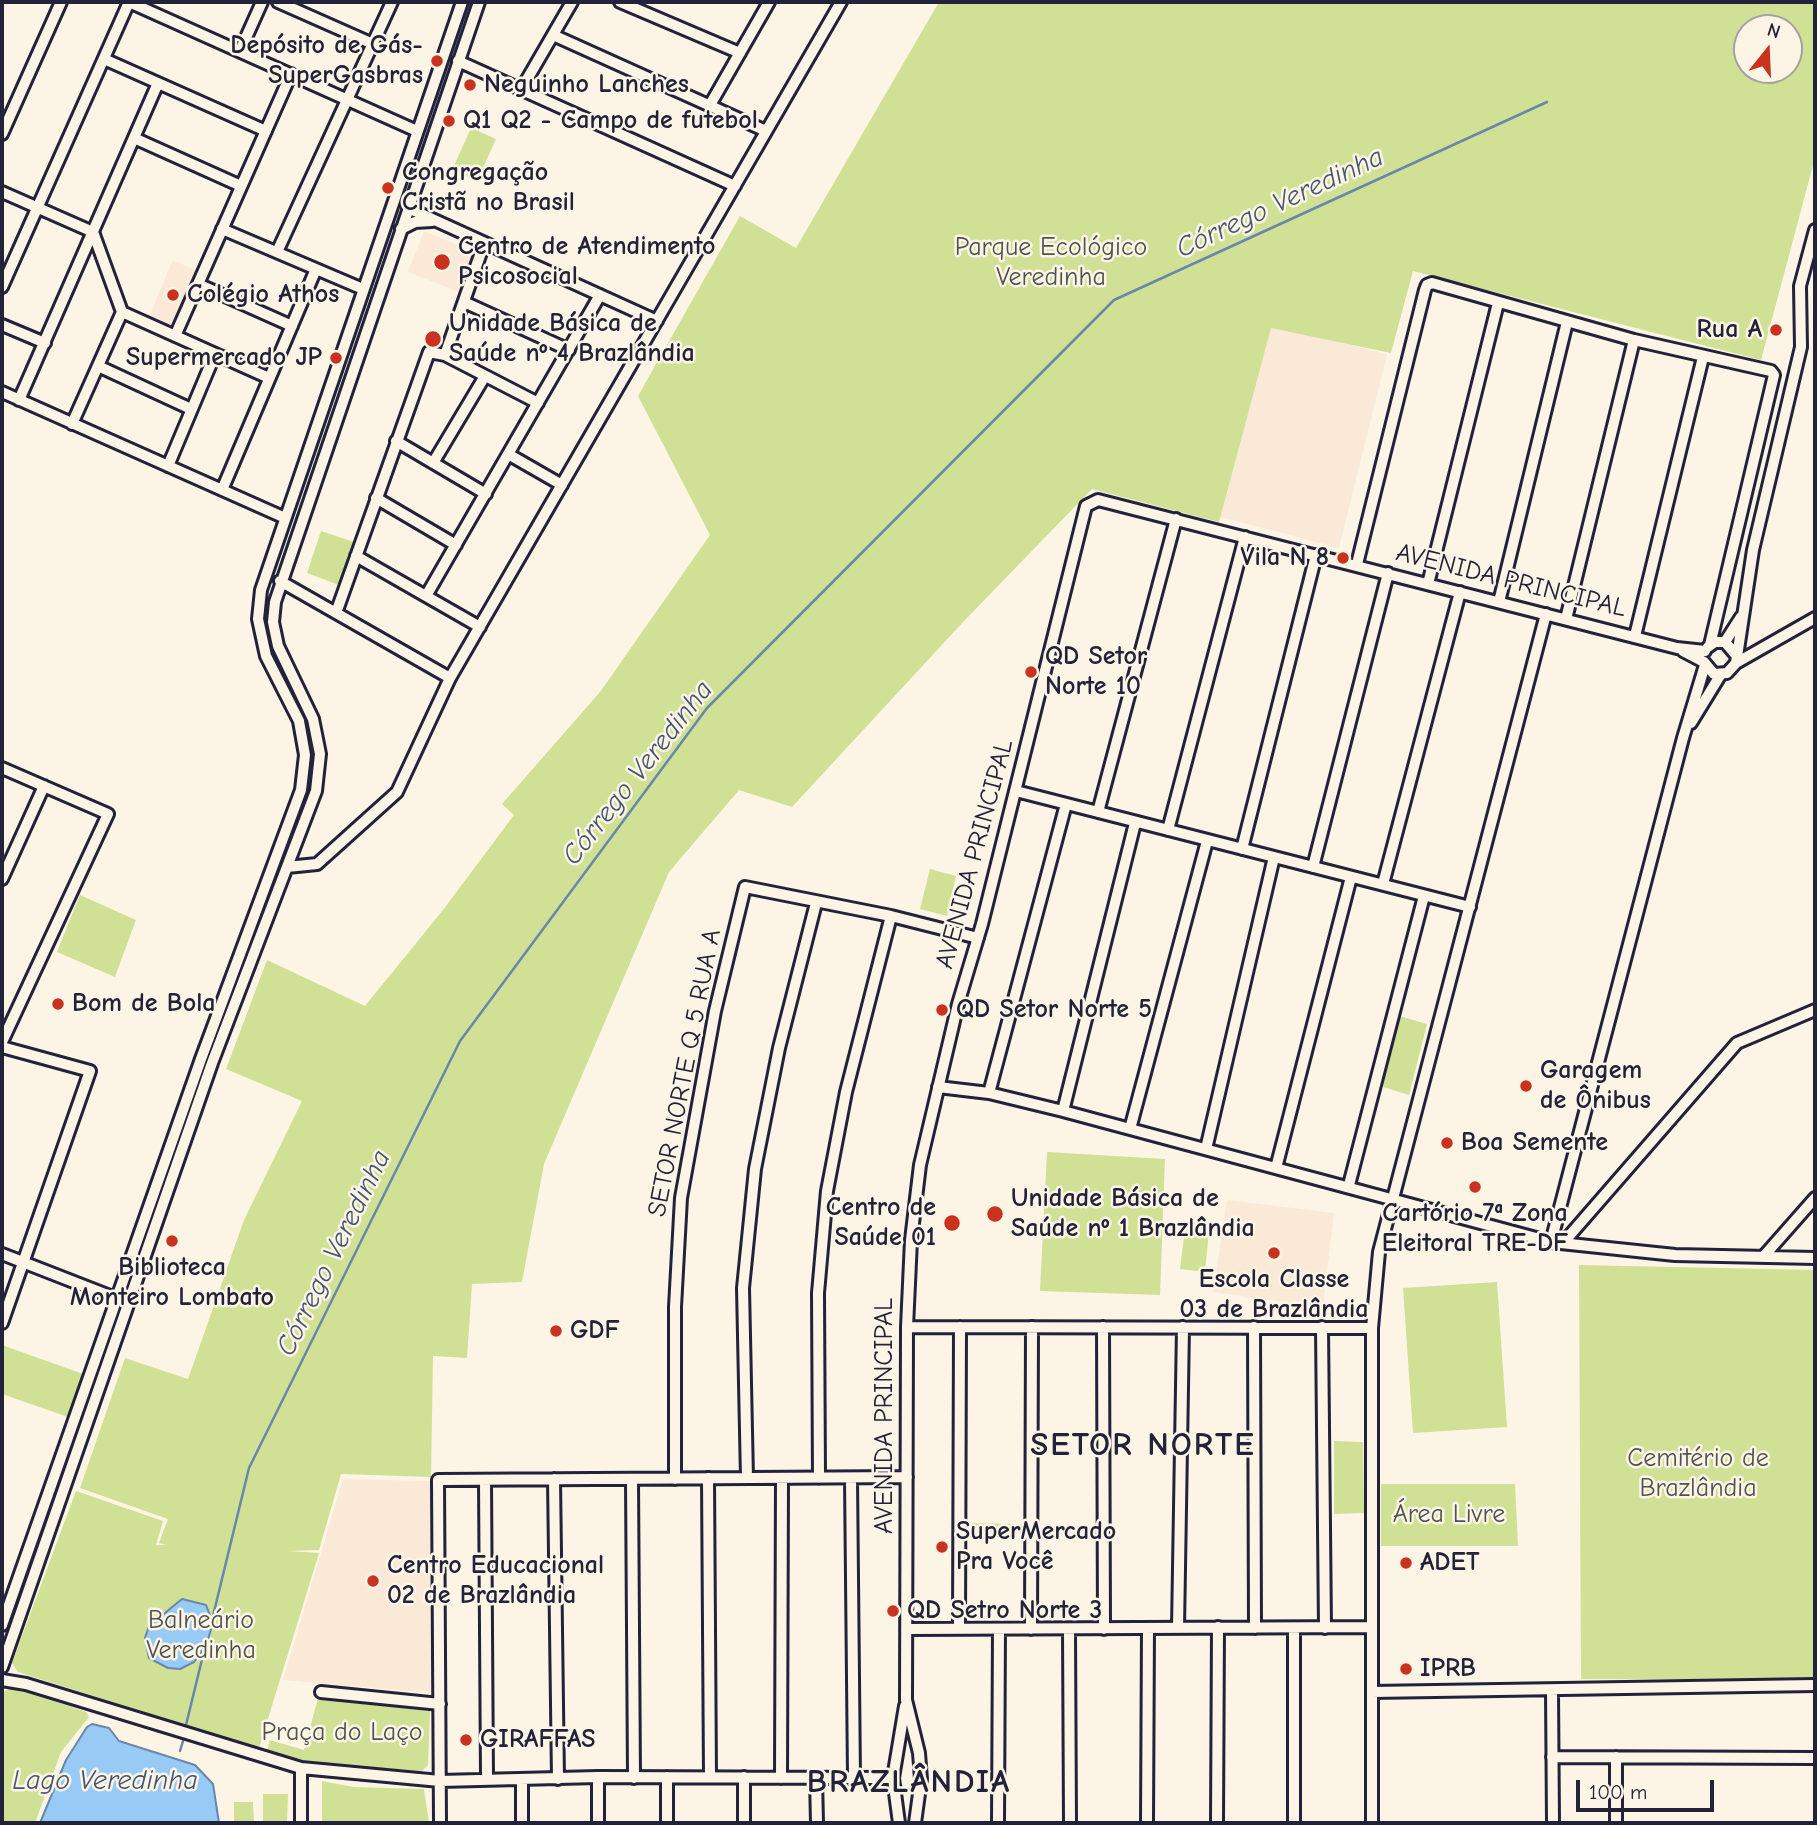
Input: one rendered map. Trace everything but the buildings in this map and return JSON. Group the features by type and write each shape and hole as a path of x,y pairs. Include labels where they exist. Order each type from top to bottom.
{"street":[{"path":"2,134 61,2"},
{"path":"2,287 129,2 417,131"},
{"path":"240,51 262,2"},
{"path":"278,2 373,44"},
{"path":"277,252 392,2"},
{"path":"26,1684 2,1670 97,1399 206,1061 301,790 305,755 299,721 266,656 258,619 265,574 462,2"},
{"path":"2,1625 116,1298 206,1061 316,791 320,754 313,719 276,636 273,622 281,580 479,2"},
{"path":"522,88 572,2"},
{"path":"620,2 740,53"},
{"path":"287,867 317,864 397,792 450,678 841,2"},
{"path":"710,106 767,3"},
{"path":"458,14 468,12 473,19"},
{"path":"553,35 766,131"},
{"path":"104,59 266,131"},
{"path":"458,61 735,186"},
{"path":"175,336 291,74"},
{"path":"19,400 158,83"},
{"path":"134,138 242,186"},
{"path":"2,192 93,232 122,313 72,424"},
{"path":"408,208 657,321"},
{"path":"401,229 415,222 434,221"},
{"path":"222,229 363,289"},
{"path":"1683,738 1721,674 1732,669 1736,659 1753,550 1801,347 1800,286 1815,230"},
{"path":"445,355 484,244"},
{"path":"222,490 316,269"},
{"path":"1357,564 1427,285 1432,283 1634,340 1771,371 1774,381 1716,611 1711,651 1683,738 1551,1241"},
{"path":"198,284 292,326"},
{"path":"426,596 600,295"},
{"path":"464,302 569,350"},
{"path":"358,303 374,309"},
{"path":"1428,583 1498,303"},
{"path":"122,313 269,378"},
{"path":"1499,602 1567,322"},
{"path":"2,325 45,344"},
{"path":"1566,619 1634,340"},
{"path":"336,613 429,352 445,355 538,403"},
{"path":"167,466 215,354"},
{"path":"1635,636 1703,357"},
{"path":"98,366 191,410"},
{"path":"433,463 485,376"},
{"path":"2,392 283,517"},
{"path":"320,410 324,417 337,417"},
{"path":"312,434 325,434 328,441"},
{"path":"396,441 486,494"},
{"path":"508,454 562,485"},
{"path":"376,498 456,545"},
{"name":"AVENIDA PRINCIPAL","path":"915,1823 921,1779 919,1753 906,1700 907,1327 911,1240 920,1165 1086,506 1097,500 1357,564 1677,648 1711,651 1736,659"},
{"path":"1098,813 1176,519"},
{"path":"1168,830 1245,537"},
{"path":"1242,849 1316,555"},
{"path":"356,556 480,627"},
{"path":"271,557 277,566 286,563"},
{"path":"265,574 275,573 281,580 336,613 450,678"},
{"path":"1314,867 1388,573"},
{"path":"1383,884 1460,592"},
{"path":"1711,651 1746,608"},
{"path":"1372,1823 1372,1328 1379,1252 1546,614"},
{"path":"1736,659 1815,618"},
{"path":"262,638 276,636"},
{"name":"AVENIDA PRINCIPAL","path":"1711,651 1709,670 1721,674"},
{"path":"2,768 108,814 2,1041 90,1071 2,1323"},
{"path":"2,879 44,786"},
{"path":"1016,792 1470,907"},
{"path":"989,1093 1066,804"},
{"path":"1063,1111 1135,823"},
{"path":"1130,1129 1207,841"},
{"path":"1206,1149 1274,857"},
{"path":"1276,1168 1351,877"},
{"name":"SETOR NORTE Q 5 RUA A","path":"675,1479 675,1307 681,1198 715,1011 745,887 816,903"},
{"path":"1349,1185 1424,896"},
{"path":"747,1478 743,1288 755,1169 779,1048 816,903 891,916 978,938"},
{"path":"819,1478 818,1293 827,1191 846,1091 891,916"},
{"path":"939,1087 989,1093 1063,1111 1563,1243 1737,1043 1815,1010"},
{"path":"1763,1257 1815,1198"},
{"path":"1551,1241 1675,1255 1815,1258"},
{"path":"2,1254 116,1298"},
{"path":"907,1327 1372,1328"},
{"path":"959,1629 960,1327"},
{"path":"1031,1629 1032,1327"},
{"path":"1103,1327 1104,1629"},
{"path":"1254,1327 1255,1628"},
{"path":"1322,1327 1325,1628"},
{"path":"1178,1628 1183,1328"},
{"path":"84,1394 89,1402 97,1399"},
{"path":"77,1413 85,1412 90,1418"},
{"path":"440,1823 438,1480 907,1477"},
{"path":"708,1478 710,1777"},
{"path":"781,1778 782,1478"},
{"path":"851,1478 854,1778"},
{"path":"554,1479 558,1779"},
{"path":"632,1479 634,1778"},
{"path":"485,1480 487,1779"},
{"path":"32,1543 39,1540 44,1546"},
{"path":"907,1629 1372,1627"},
{"path":"1147,1823 1148,1628"},
{"path":"1217,1823 1218,1628"},
{"path":"1293,1823 1294,1628"},
{"path":"998,1823 999,1629"},
{"path":"1069,1629 1070,1823"},
{"path":"2,1680 26,1684 301,1768 440,1781 598,1777 893,1778"},
{"path":"1372,1692 1815,1685"},
{"path":"1552,1690 1553,1823"},
{"path":"321,1692 440,1704"},
{"path":"899,1823 893,1778 906,1700"},
{"path":"896,1755 907,1747 919,1753"},
{"path":"1552,1757 1815,1758"},
{"path":"1616,1758 1616,1823"},
{"path":"301,1768 301,1823"},
{"path":"598,1777 598,1823"},
{"path":"667,1777 667,1823"},
{"path":"744,1777 744,1823"},
{"path":"816,1778 817,1823"},
{"path":"522,1779 522,1823"},
{"path":"896,1809 908,1814 918,1808"}],"shaded area":[{"name":"Centro de Atendimento Psicosocial","path":"424,231 475,252 459,292 408,272"},
{"name":"Colégio Athos","path":"173,260 199,272 173,329 148,319"},
{"path":"1267,324 1387,354 1339,548 1217,516"},
{"name":"Escola Classe 03 de Brazlândia","path":"1227,1200 1334,1213 1323,1307 1213,1292"},
{"name":"Centro Educacional 02 de Brazlândia","path":"343,1479 434,1481 431,1693 283,1680"}],"green space":[{"name":"Parque Ecológico Veredinha","path":"939,2 1815,2 1815,158 1761,360 1413,271 1391,353 1271,328 1219,522 1092,489 964,621 792,807 739,790 669,872 544,1164 522,1282 472,1284 467,1358 433,1356 431,1477 341,1474 319,1550 288,1551 319,1553 259,1748 18,1672 12,1663 76,1491 163,1521 156,1545 166,1545 159,1543 168,1519 80,1488 125,1358 188,1379 244,1220 302,1101 226,1069 267,960 365,1006 443,910 514,815 502,804 600,692 710,535 638,396 740,216 796,248"},
{"path":"471,128 496,139 477,181 452,170"},
{"path":"321,531 354,542 339,585 307,573"},
{"path":"930,869 956,876 947,916 920,909"},
{"path":"80,895 136,920 115,977 57,952"},
{"path":"1396,1015 1427,1024 1409,1095 1377,1085"},
{"path":"1047,1152 1165,1159 1160,1295 1040,1291"},
{"path":"1185,1229 1209,1231 1205,1272 1180,1269"},
{"name":"Cemitério de Brazlândia","path":"1579,1265 1815,1270 1815,1680 1581,1679"},
{"path":"1497,1282 1507,1427 1413,1433 1403,1288"},
{"path":"2,1345 83,1374 68,1417 2,1394"},
{"path":"1334,1441 1363,1442 1364,1513 1334,1514"},
{"name":"Área Livre","path":"1381,1484 1515,1484 1518,1546 1381,1546"},
{"path":"972,1523 1021,1524 1020,1533 971,1532"},
{"path":"14,1686 86,1712 89,1717 61,1752 35,1823 2,1823 2,1693"},
{"name":"Praça do Laço","path":"318,1698 430,1711 428,1765 422,1771 303,1762 267,1751 270,1740 304,1750"},
{"path":"322,1781 353,1787 424,1789 429,1823 322,1823"},
{"path":"263,1794 288,1794 287,1823 263,1823"},
{"path":"234,1802 253,1802 254,1823 234,1823"}],"water":[{"path":"182,1599 206,1605 213,1623 206,1646 194,1662 180,1669 168,1668 149,1658 145,1638 149,1626"},
{"name":"Lago Veredinha","path":"92,1724 109,1728 119,1741 195,1765 213,1784 219,1823 40,1823 66,1760 87,1727"}],"waterway":[{"name":"Córrego Veredinha","path":"212,1620 249,1468 460,1041 707,708 1114,300 1547,102"},
{"name":"Córrego Veredinha","path":"186,1725 205,1647"},
{"name":"Córrego Veredinha","path":"180,1751 183,1741"}],"place":[{"name":"Depósito de Gás- SuperGasbras","path":"437,61"},
{"name":"Neguinho Lanches","path":"470,85"},
{"name":"Q1 Q2 - Campo de futebol","path":"449,121"},
{"name":"Congregação Cristã no Brasil","path":"388,188"},
{"name":"Centro de Atendimento Psicosocial","path":"442,262"},
{"name":"Colégio Athos","path":"173,295"},
{"name":"Rua A","path":"1776,330"},
{"name":"Unidade Básica de Saúde nº 4 Brazlândia","path":"433,339"},
{"name":"Supermercado JP","path":"336,358"},
{"name":"Vila N 8","path":"1343,558"},
{"name":"QD Setor Norte 10","path":"1031,672"},
{"name":"Bom de Bola","path":"58,1004"},
{"name":"QD Setor Norte 5","path":"942,1010"},
{"name":"Garagem de Ônibus","path":"1526,1086"},
{"name":"Boa Semente","path":"1447,1143"},
{"name":"Cartório 7ª Zona Eleitoral TRE-DF","path":"1475,1187"},
{"name":"Unidade Básica de Saúde nº 1 Brazlândia","path":"995,1214"},
{"name":"Centro de Saúde 01","path":"952,1223"},
{"name":"Biblioteca Monteiro Lombato","path":"172,1241"},
{"name":"Escola Classe 03 de Brazlândia","path":"1274,1253"},
{"name":"GDF","path":"556,1331"},
{"name":"SuperMercado Pra Você","path":"942,1547"},
{"name":"ADET","path":"1406,1563"},
{"name":"Centro Educacional 02 de Brazlândia","path":"373,1581"},
{"name":"QD Setro Norte 3","path":"893,1611"},
{"name":"IPRB","path":"1406,1669"},
{"name":"GIRAFFAS","path":"466,1740"}],"district":[{"name":"SETOR NORTE","path":"1143,1446"},
{"name":"BRAZLÂNDIA","path":"909,1783"}],"park label":[{"name":"Balneário Veredinha","path":"201,1636"}]}
